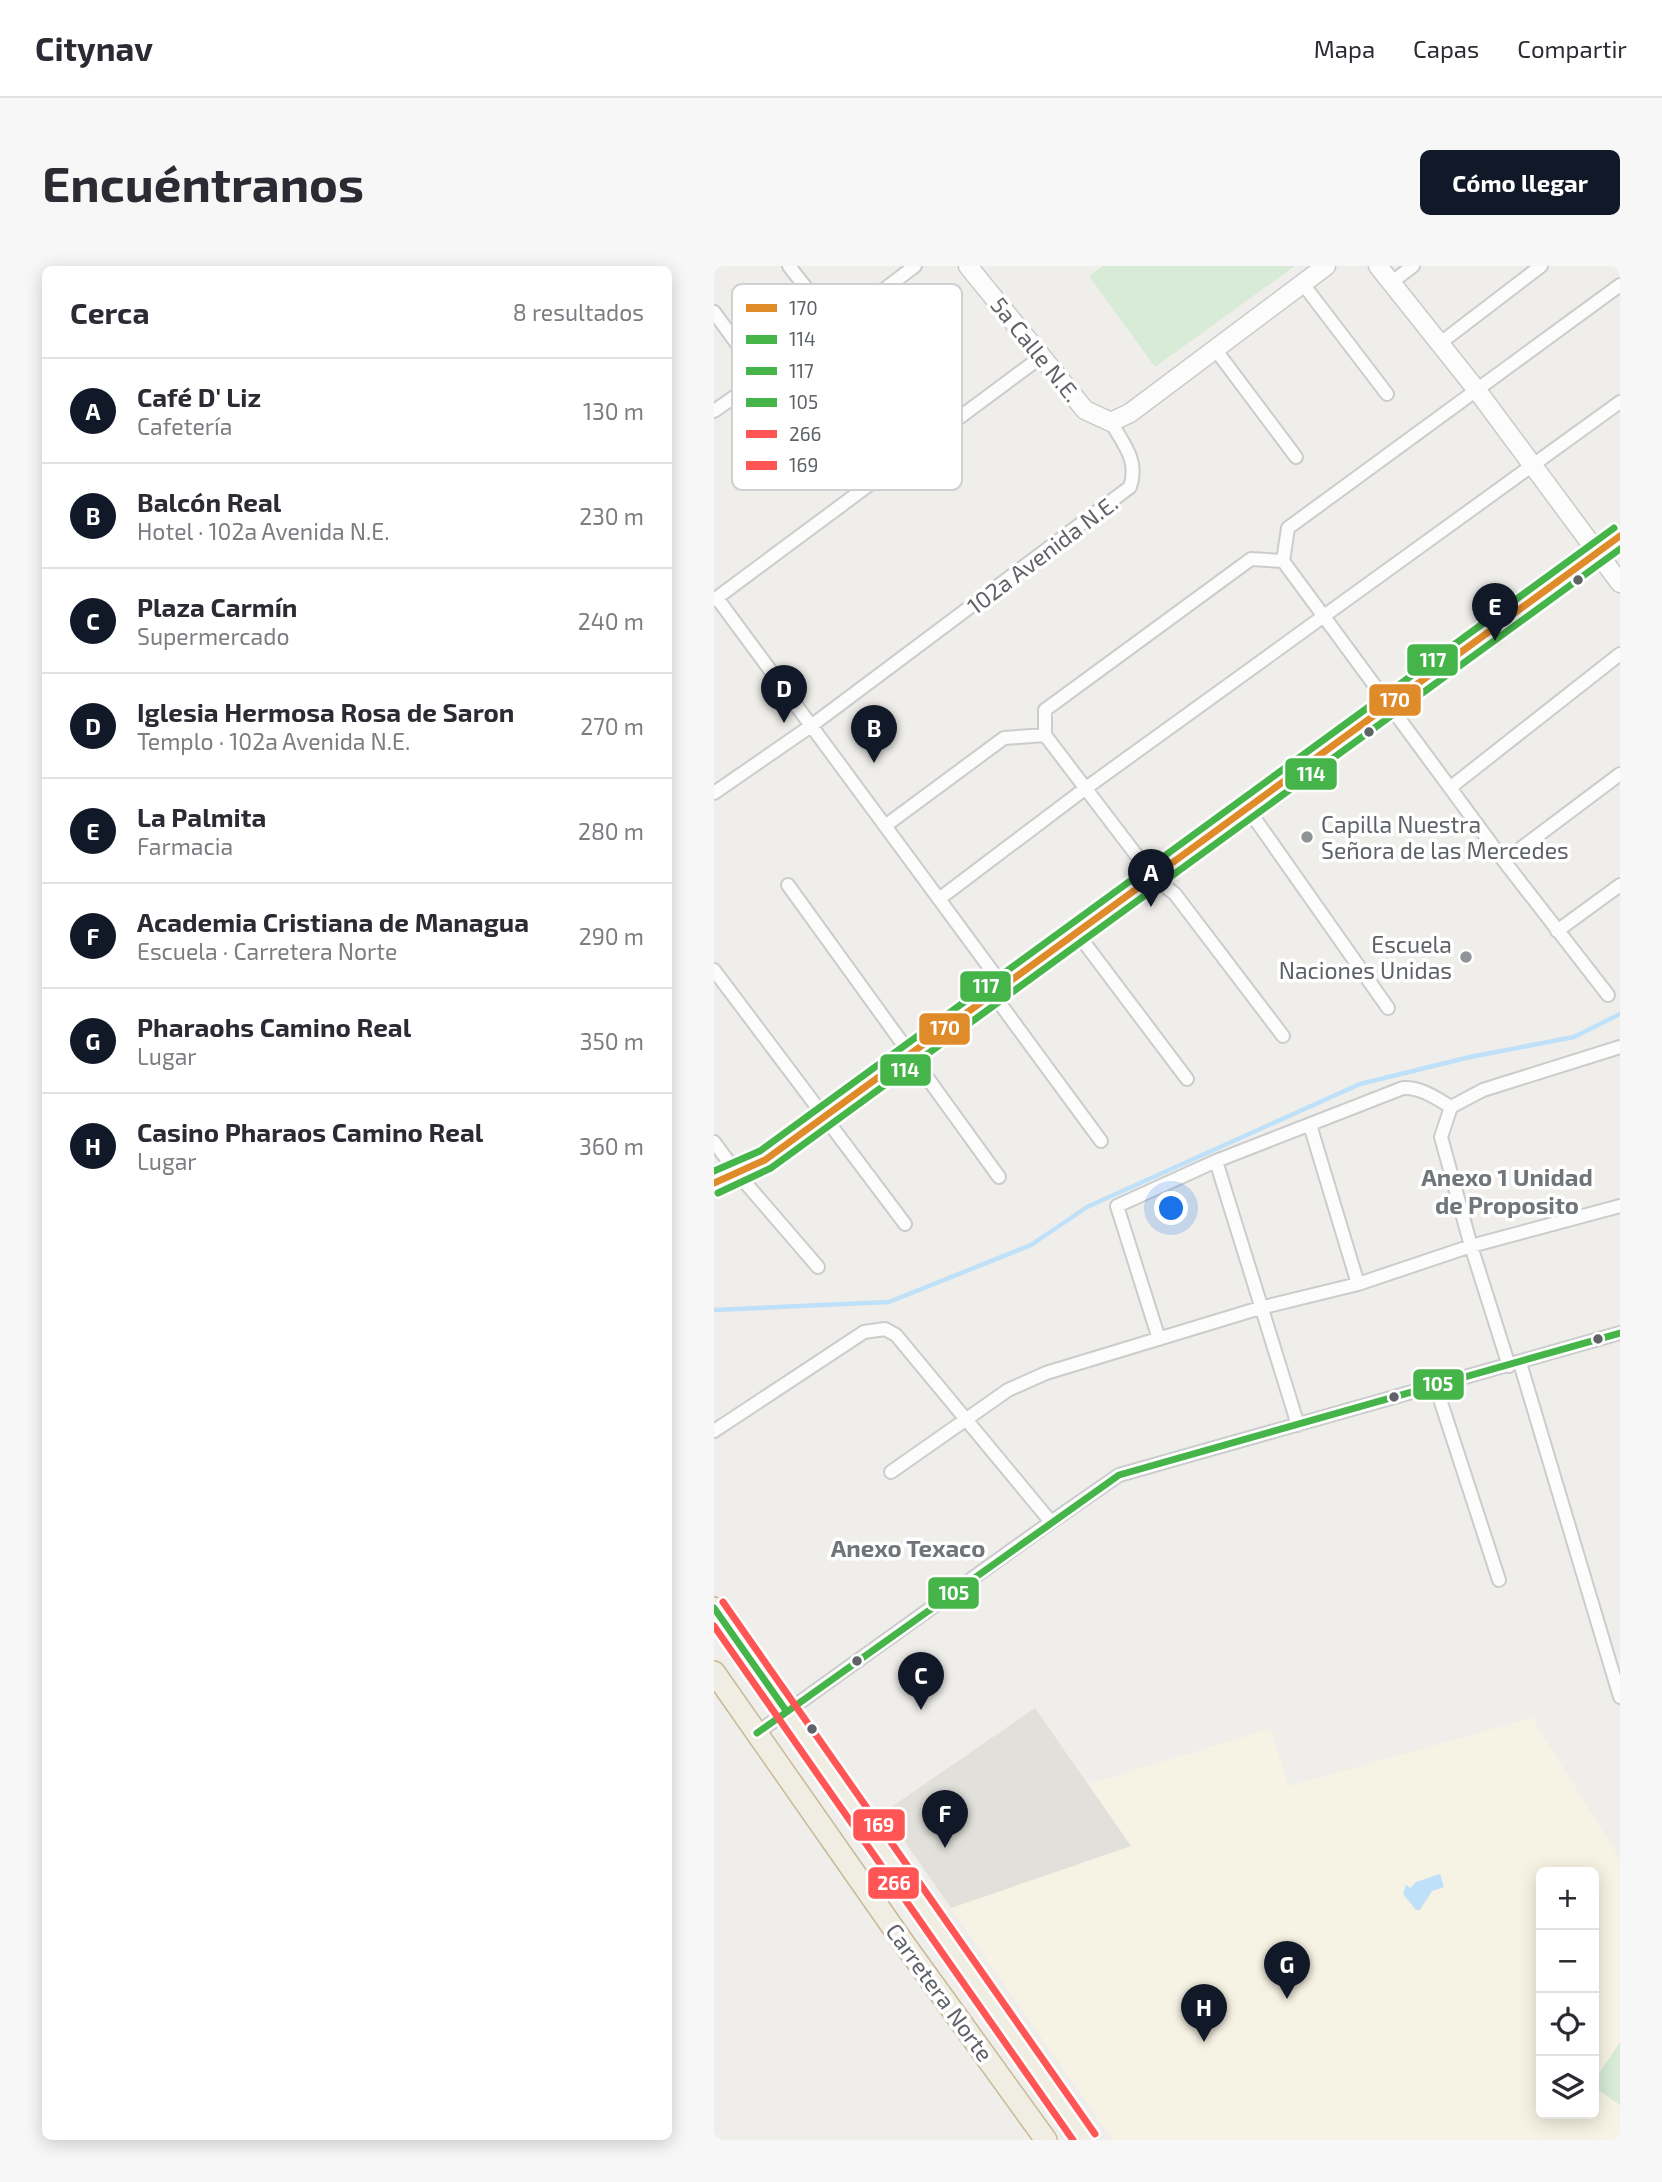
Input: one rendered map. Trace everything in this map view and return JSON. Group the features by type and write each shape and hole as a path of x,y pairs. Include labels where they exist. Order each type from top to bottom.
{"highway":[{"name":"Carretera Norte","path":"714,1608 1086,2140"},
{"name":"Carretera Norte","path":"714,1672 1046,2140"},
{"path":"945,1939 934,1948 929,1958 962,2010 979,2048"}],"street":[{"path":"789,266 803,284"},
{"path":"891,284 915,266"},
{"name":"5a Calle N.E.","path":"968,266 1085,410 1111,422"},
{"path":"1111,422 1130,413 1326,266"},
{"path":"1378,266 1476,389 1620,583"},
{"path":"1392,282 1413,266"},
{"path":"1439,344 1541,266"},
{"path":"1303,284 1387,394"},
{"path":"1608,995 1504,861 1283,561 1288,528 1620,285"},
{"path":"714,312 732,337"},
{"path":"1215,349 1296,457"},
{"path":"962,416 1041,357"},
{"path":"714,411 732,398"},
{"path":"939,898 1086,788 1620,402"},
{"name":"102a Avenida N.E.","path":"714,793 811,726 1130,487 1135,473 1132,461 1111,422"},
{"path":"862,490 716,599 995,975 1000,989 1001,1005 1101,1141"},
{"path":"714,1183 765,1160 1620,536"},
{"path":"1283,561 1251,559 1045,710 1045,735 1153,877 1175,894 1283,1036"},
{"path":"1451,787 1620,654"},
{"path":"885,826 1004,738 1045,735"},
{"path":"1504,861 1620,774"},
{"path":"1248,809 1388,1008"},
{"path":"788,884 999,1177"},
{"path":"1557,931 1620,885"},
{"path":"1077,933 1187,1079"},
{"path":"714,970 905,1224"},
{"path":"1620,1046 1483,1090 1451,1107 1441,1137 1471,1246 1515,1364 1620,1697"},
{"path":"1159,1339 1117,1206 1216,1161 1403,1088 1427,1093 1451,1107"},
{"path":"1310,1125 1358,1284"},
{"path":"714,1142 737,1173 818,1267"},
{"path":"1216,1161 1298,1425"},
{"path":"891,1472 1008,1390 1046,1373 1260,1308 1358,1284 1471,1246 1620,1206"},
{"path":"714,1431 863,1332 885,1329 896,1335 1051,1522"},
{"path":"757,1733 1119,1475 1620,1333"},
{"path":"1436,1387 1499,1580"}],"shaded area":[{"path":"1035,1708 1131,1846 951,1908 884,1812"},
{"path":"1532,1718 1620,1859 1620,2140 1113,2140 951,1908 1131,1846 1088,1784 1270,1729 1289,1786"}],"green space":[{"path":"1103,266 1295,266 1155,367 1089,276"},
{"path":"1620,2042 1620,2105 1599,2090 1599,2074"}],"water":[{"path":"1440,1874 1444,1887 1432,1891 1420,1910 1416,1910 1403,1894 1406,1885 1410,1888 1416,1882"}],"waterway":[{"path":"714,1310 889,1302 1031,1245 1087,1207 1360,1084 1470,1057 1574,1037 1620,1014"}],"transit line":[{"name":"117","path":"714,1171 760,1151 1614,528"},
{"name":"170","path":"714,1183 765,1160 1620,536"},
{"name":"114","path":"718,1193 771,1168 1620,549"},
{"name":"105","path":"757,1733 1119,1475 1620,1333"},
{"name":"169","path":"723,1602 1095,2134"},
{"name":"105","path":"714,1608 787,1712"},
{"name":"266","path":"714,1626 1073,2140"}],"place":[{"name":"La Palmita","path":"1495,641"},
{"name":"Iglesia Hermosa Rosa de Saron","path":"784,723"},
{"name":"Balcón Real","path":"874,763"},
{"name":"Capilla Nuestra Señora de las Mercedes","path":"1307,837"},
{"name":"Café D' Liz","path":"1151,907"},
{"name":"Escuela Naciones Unidas","path":"1466,957"},
{"name":"Plaza Carmín","path":"921,1710"},
{"name":"Academia Cristiana de Managua","path":"945,1848"},
{"name":"Pharaohs Camino Real","path":"1287,1999"},
{"name":"Casino Pharaos Camino Real","path":"1204,2042"}],"district":[{"name":"Anexo 1 Unidad de Proposito","path":"1507,1190"},
{"name":"Anexo Texaco","path":"908,1547"}]}
